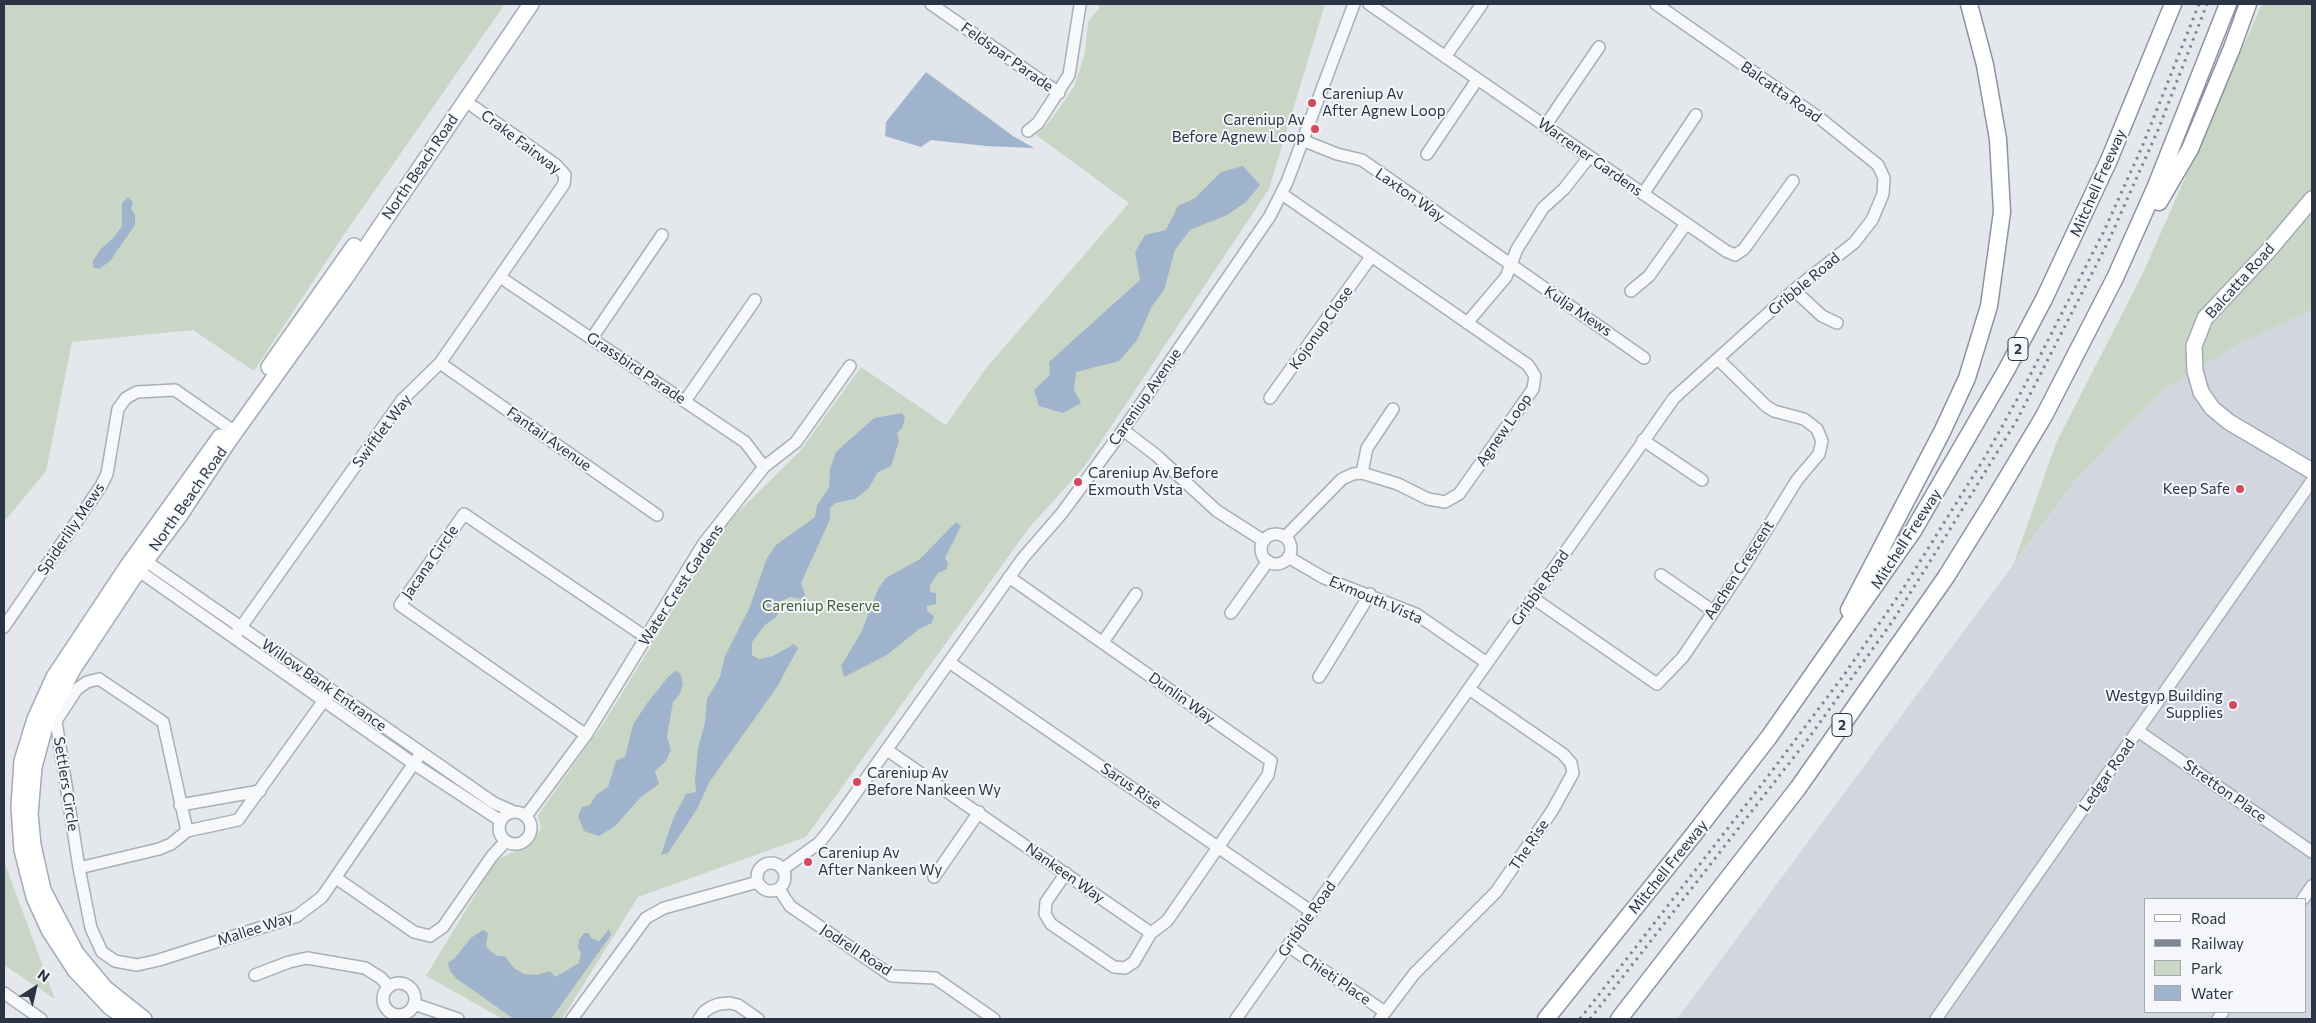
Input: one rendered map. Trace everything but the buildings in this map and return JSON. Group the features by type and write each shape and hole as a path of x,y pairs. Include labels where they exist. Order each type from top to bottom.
{"highway":[{"path":"1817,669 1942,432 1967,378 1989,306 2002,212 1998,139 1985,65 1969,4"},
{"name":"Mitchell Freeway","path":"1546,1019 1694,834 1817,669 1914,531 2008,369 2078,228 2110,160 2173,4"},
{"name":"2","path":"1619,1019 1798,788 1946,577 2044,416 2115,278 2156,186 2228,4"},
{"path":"2115,278 2190,148 2232,48 2248,4"}],"main road":[{"name":"North Beach Road","path":"127,1019 104,1000 75,970 41,915 22,850 19,807 22,761 45,693 231,429 520,4"},
{"name":"North Beach Road","path":"231,429 344,280 532,4"},
{"name":"Balcatta Road","path":"2296,217 2312,191"},
{"name":"Balcatta Road","path":"2312,199 2270,249 2206,318 2194,346 2195,371 2201,392 2212,408 2229,422 2312,470"},
{"name":"North Beach Road","path":"137,563 73,669 47,719 35,759 30,814 33,845 43,890 66,939 106,988 144,1019"}],"street":[{"name":"Careniup Avenue","path":"783,869 826,836 1009,577 1062,513 1122,430 1264,224 1282,194 1354,4"},
{"name":"Warrener Gardens","path":"1369,4 1686,224 1735,255 1744,249 1792,181"},
{"path":"1445,57 1482,4"},
{"name":"Balcatta Road","path":"1656,4 1822,120 1878,165 1884,178 1883,194"},
{"name":"Feldspar Parade","path":"935,5 1059,93"},
{"path":"1028,131 1038,123 1069,75 1080,5"},
{"path":"1545,126 1599,47"},
{"path":"1427,154 1478,80"},
{"name":"Crake Fairway","path":"474,107 556,165 566,179"},
{"path":"1643,194 1696,115"},
{"name":"Laxton Way","path":"1302,140 1338,154 1362,160 1511,265"},
{"path":"1467,323 1494,294 1511,265 1527,231 1543,208 1564,189 1589,157"},
{"name":"Swiftlet Way","path":"234,637 402,400 440,363 566,179"},
{"name":"Agnew Loop","path":"1282,194 1528,365 1535,376 1533,389 1459,494 1445,502 1428,499 1398,484 1362,473"},
{"name":"Gribble Road","path":"1236,1019 1674,398 1794,290 1854,243 1872,220 1883,194"},
{"path":"1631,291 1649,276 1686,224"},
{"path":"592,338 662,235"},
{"name":"Kojonup Close","path":"1270,398 1371,256"},
{"name":"Kulja Mews","path":"1511,265 1644,358"},
{"name":"Grassbird Parade","path":"500,276 745,442 764,468"},
{"path":"1794,290 1822,316 1837,323"},
{"path":"685,401 755,300"},
{"name":"Aachen Crescent","path":"1533,598 1657,684 1683,657 1741,571 1797,480 1819,454 1822,441 1817,429 1804,419 1774,411 1759,401 1718,359"},
{"name":"Fantail Avenue","path":"440,363 657,515"},
{"name":"Water Crest Gardens","path":"526,816 586,735 704,543 764,468 796,442 850,366"},
{"name":"Spiderlily Mews","path":"4,627 101,486 107,474 118,410 126,398 138,392 175,390 231,429"},
{"path":"1285,538 1342,479 1352,474 1362,473 1367,448 1371,439 1394,410"},
{"path":"1122,430 1156,455 1217,511 1264,541"},
{"path":"1643,440 1702,480"},
{"name":"Ledgar Road","path":"1936,1019 2312,480"},
{"name":"Jacana Circle","path":"586,735 400,605 464,514 647,638"},
{"path":"1271,535 1285,538 1291,547 1288,557 1281,563 1268,561 1262,552 1264,541 1271,535"},
{"name":"Exmouth Vista","path":"1288,557 1324,578 1370,594 1416,614 1487,664"},
{"path":"1232,613 1268,561"},
{"name":"Willow Bank Entrance","path":"137,563 241,627 414,764 501,821"},
{"name":"Willow Bank Entrance","path":"137,563 234,637 422,753 494,803 514,812"},
{"path":"1661,575 1714,611"},
{"name":"Dunlin Way","path":"1009,577 1271,761 1268,775 1219,847"},
{"path":"1103,642 1136,594"},
{"path":"1318,677 1370,594"},
{"name":"Sarus Rise","path":"949,662 1312,912"},
{"name":"Settlers Circle","path":"80,868 56,721 77,689 87,682 99,679 163,722 187,831"},
{"name":"The Rise","path":"1383,1016 1414,974 1496,892 1552,811 1574,773 1570,763 1562,754 1469,689"},
{"path":"80,868 159,849 172,844 187,831 238,820 328,696"},
{"name":"Stretton Place","path":"2138,731 2312,852"},
{"name":"Nankeen Way","path":"887,750 979,812 1150,933"},
{"name":"Mallee Way","path":"80,868 91,928 102,952 115,961 137,965 159,960 297,916 322,896 336,878 422,753"},
{"path":"180,805 260,791"},
{"path":"514,812 526,816 531,826 529,836 516,843 506,841 500,832 501,821 509,813 514,812"},
{"path":"934,877 979,812"},
{"path":"336,878 414,932 430,936 443,927 492,856 506,841"},
{"path":"1066,873 1046,902 1045,914 1051,924 1114,967 1125,968 1134,962 1150,933 1168,921 1219,847"},
{"path":"775,863 783,869 785,882 779,890 769,892 760,886 758,882 758,872 765,864 775,863"},
{"path":"572,1019 646,918 664,908 758,882"},
{"path":"2304,898 2312,886"},
{"name":"Jodrell Road","path":"779,890 790,906 892,976 935,978 994,1019"},
{"name":"Chieti Place","path":"1288,946 1383,1016"},
{"path":"255,975 289,962 307,958 365,968 381,978 388,987"},
{"path":"398,983 408,986 414,994 414,1004 402,1017 385,1013 383,999 388,987 398,983"},
{"path":"4,993 41,1019"},
{"path":"699,1019 711,1007 730,1003 738,1005 758,1019"},
{"path":"414,1004 458,1019"}],"shaded area":[{"path":"2312,310 2312,1019 1677,1019 2078,477 2163,390 2235,346"}],"green space":[{"path":"4,4 505,4 343,236 254,371 193,330 72,342 46,471 4,522"},
{"name":"Careniup Reserve","path":"1096,4 1325,4 1269,189 1084,467 1029,528 806,837 638,897 562,1019 503,1019 426,976 496,860 533,843 541,828 538,815 605,721 725,525 800,451 861,367 946,425 987,367 1129,203 1036,135 1050,121 1074,87 1085,53 1088,22 1100,7"},
{"path":"2262,4 2312,4 2312,310 2235,346 2163,390 2078,477 2014,563 2056,443 2143,273"},
{"path":"4,861 55,999 4,965"}],"water":[{"path":"926,72 1013,136 1034,148 986,146 931,140 921,147 885,136 886,122"},
{"path":"1243,166 1260,185 1246,202 1227,215 1190,230 1175,250 1164,290 1152,306 1137,340 1119,361 1076,372 1074,390 1081,403 1063,413 1039,406 1034,390 1050,375 1049,362 1140,280 1135,252 1145,235 1166,230 1178,206 1195,198 1221,172"},
{"path":"128,197 133,202 131,209 135,215 135,225 110,261 99,269 93,267 93,261 100,250 115,236 122,226 122,203"},
{"path":"902,413 905,418 902,428 897,433 899,441 891,466 878,472 868,489 855,499 835,503 830,508 830,519 801,583 805,595 801,599 790,597 780,602 777,616 765,625 752,642 752,655 759,659 773,656 794,644 798,648 777,687 710,781 697,809 668,853 661,855 673,819 686,794 696,792 698,748 705,723 707,699 720,677 725,656 749,609 767,558 776,545 815,517 817,505 829,488 830,469 836,452 874,418"},
{"path":"956,522 961,526 945,558 948,563 947,569 938,573 930,585 930,592 936,593 936,604 927,606 927,611 934,616 932,623 919,629 887,655 844,677 841,666 862,631 878,589 886,578 920,559"},
{"path":"675,671 680,673 683,683 680,694 673,702 667,736 671,750 666,761 655,771 659,784 641,797 615,826 599,836 584,831 578,816 582,807 590,805 596,795 608,787 616,761 625,757 633,725 645,706"},
{"path":"609,929 611,935 551,1019 514,1019 457,979 450,971 448,963 455,958 471,938 483,930 488,933 486,946 498,956 505,956 514,968 524,974 537,975 550,971 555,977 579,963 581,953 578,948 579,940 584,933 589,933 591,938 599,941"}],"railway":[{"path":"1580,1019 1844,675 1901,592 1985,457 2024,387 2104,231 2142,147 2199,4"},
{"path":"1590,1019 1808,739 1892,622 2017,420 2109,240 2158,130 2207,4"}],"place":[{"name":"Careniup Av After Agnew Loop","path":"1312,103"},
{"name":"Careniup Av Before Agnew Loop","path":"1315,129"},
{"name":"Careniup Av Before Exmouth Vsta","path":"1078,482"},
{"name":"Keep Safe","path":"2240,489"},
{"name":"Westgyp Building Supplies","path":"2233,705"},
{"name":"Careniup Av Before Nankeen Wy","path":"857,782"},
{"name":"Careniup Av After Nankeen Wy","path":"808,862"}]}
